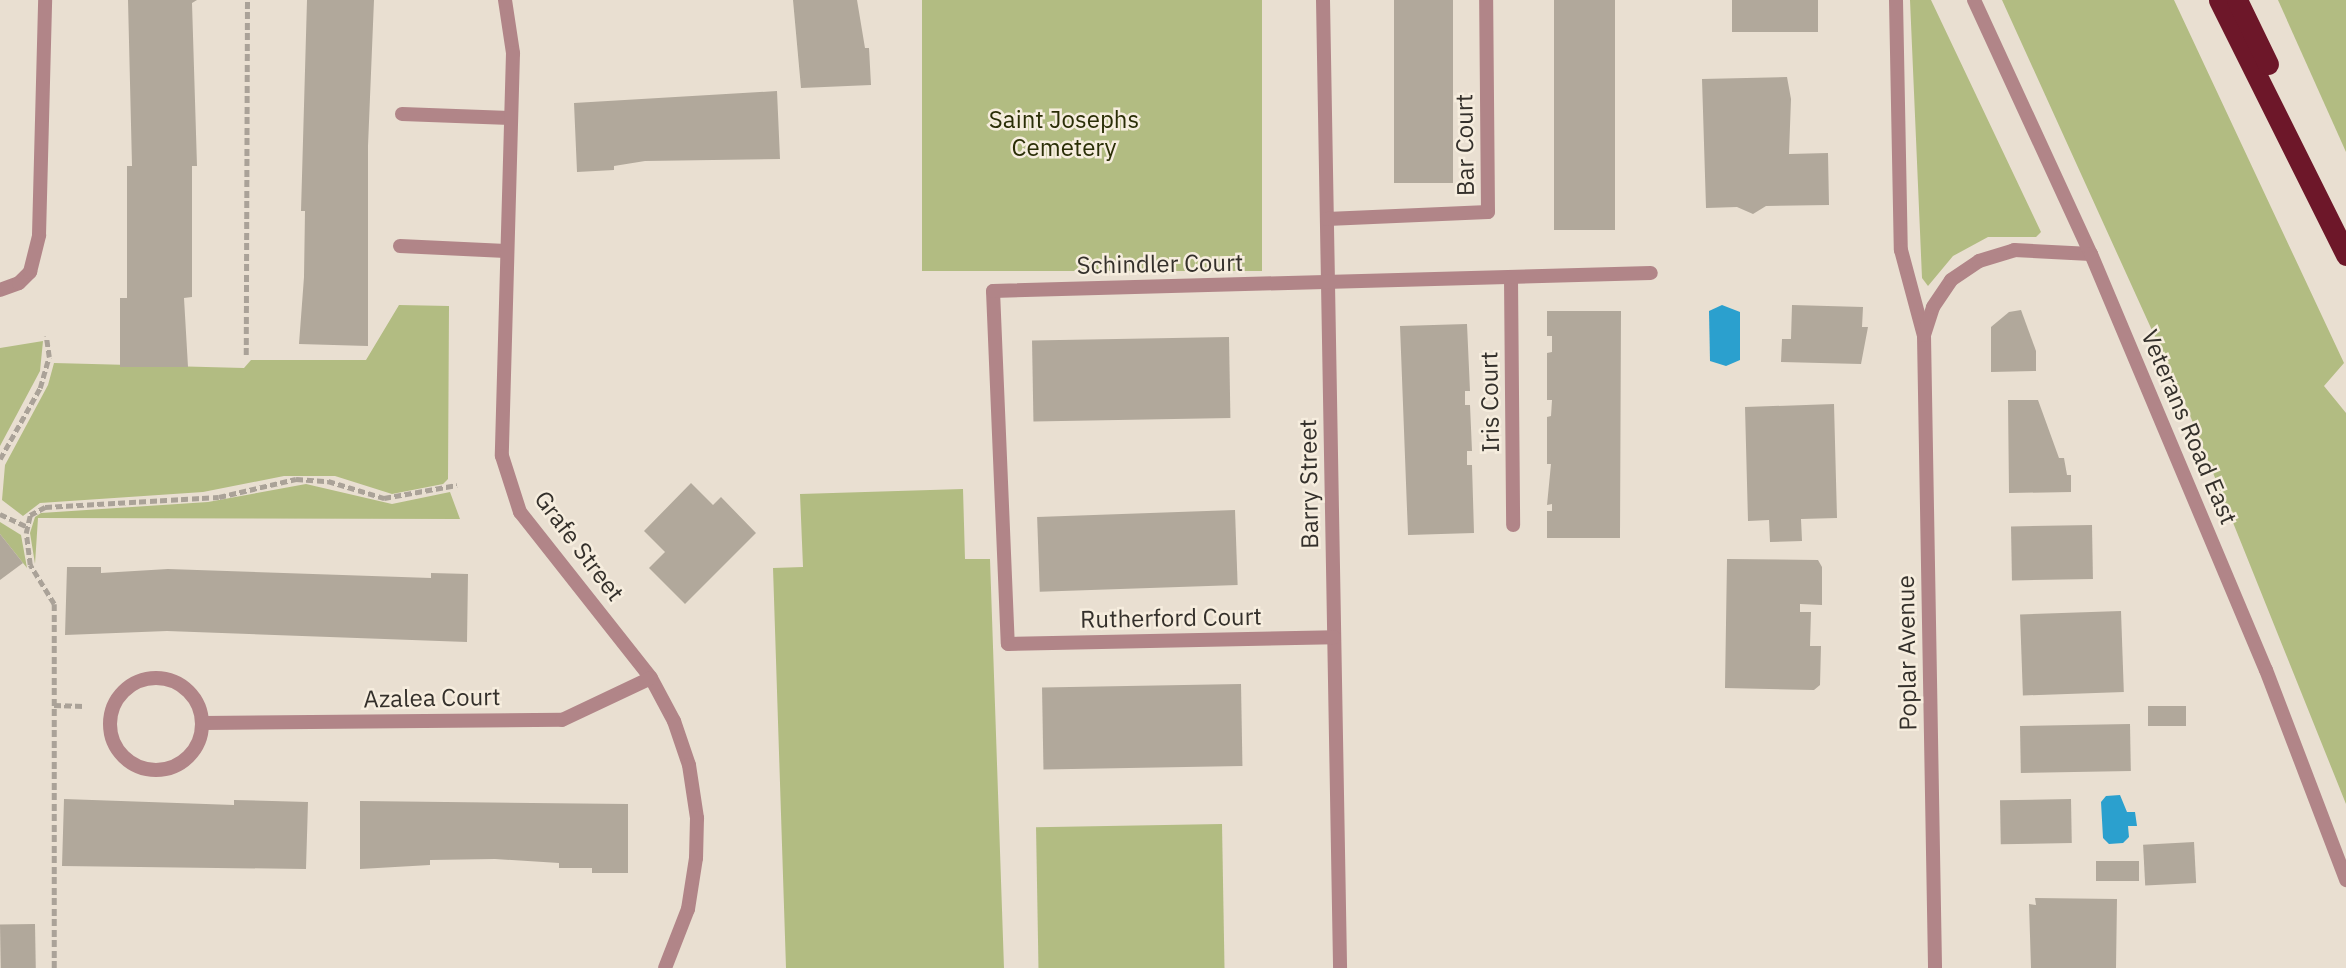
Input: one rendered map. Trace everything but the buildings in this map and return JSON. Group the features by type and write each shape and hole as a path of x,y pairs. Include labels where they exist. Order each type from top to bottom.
{"highway":[{"path":"2219,0 2346,256"},
{"path":"2237,0 2346,241"}],"street":[{"path":"0,290 19,283 30,272 39,235 45,0"},
{"name":"Grafe Street","path":"505,0 513,52 502,456 509,485 520,512 651,678 674,721 689,765 697,818 688,909 665,968"},
{"name":"Barry Street","path":"1323,0 1340,968"},
{"name":"Bar Court","path":"1327,219 1488,212 1486,0"},
{"name":"Poplar Avenue","path":"1896,0 1901,250 1924,337 1935,968"},
{"name":"Veterans Road East","path":"1974,0 2091,254 2266,670 2346,880"},
{"path":"402,114 512,118"},
{"path":"400,246 506,251"},
{"name":"Poplar Avenue","path":"1924,337 1934,307 1951,280 1979,261 2014,250 2091,254"},
{"path":"1328,283 1651,273"},
{"name":"Iris Court","path":"1511,278 1513,525"},
{"name":"Schindler Court","path":"1008,645 993,291 1328,283"},
{"name":"Rutherford Court","path":"1008,645 1334,637"},
{"path":"152,678 182,685 193,696 203,723 192,753 168,769 153,770 126,759 117,748 110,719 124,691 152,678"},
{"name":"Azalea Court","path":"203,723 562,720 651,678"}],"path":[{"path":"246,355 247,0"},
{"path":"0,459 40,387 49,357 46,336"},
{"path":"54,968 53,598 32,569 26,526 34,511 45,507 219,496 296,479 328,481 384,498 457,485"},
{"path":"0,514 26,526"},
{"path":"54,705 84,706"}],"green space":[{"name":"Saint Josephs Cemetery","path":"922,0 1262,0 1262,271 922,271"},
{"path":"1910,0 1931,0 2041,232 2036,237 1988,237 1953,256 1928,286 1922,278"},
{"path":"2002,0 2174,0 2344,363 2324,386 2346,413 2346,804 2185,403"},
{"path":"2278,0 2346,0 2346,152"},
{"path":"399,305 449,306 448,479 443,484 392,494 335,476 284,476 203,492 40,503 23,516 2,500 5,465 48,385 54,363 244,368 251,360 366,360"},
{"path":"43,341 40,371 0,446 0,348"},
{"path":"306,484 392,504 450,492 460,519 38,518 35,564 30,533 35,517 41,513 208,502"},
{"path":"963,489 965,559 990,559 1004,968 786,968 773,568 803,567 800,494"},
{"path":"0,522 21,535 27,568 0,534"},
{"path":"1222,824 1225,968 1038,968 1036,827"}],"water":[{"path":"1722,305 1740,312 1740,360 1726,366 1710,361 1709,311"},
{"path":"2120,795 2127,812 2135,812 2137,826 2128,826 2129,837 2123,843 2109,844 2103,838 2101,802 2106,796"}]}
